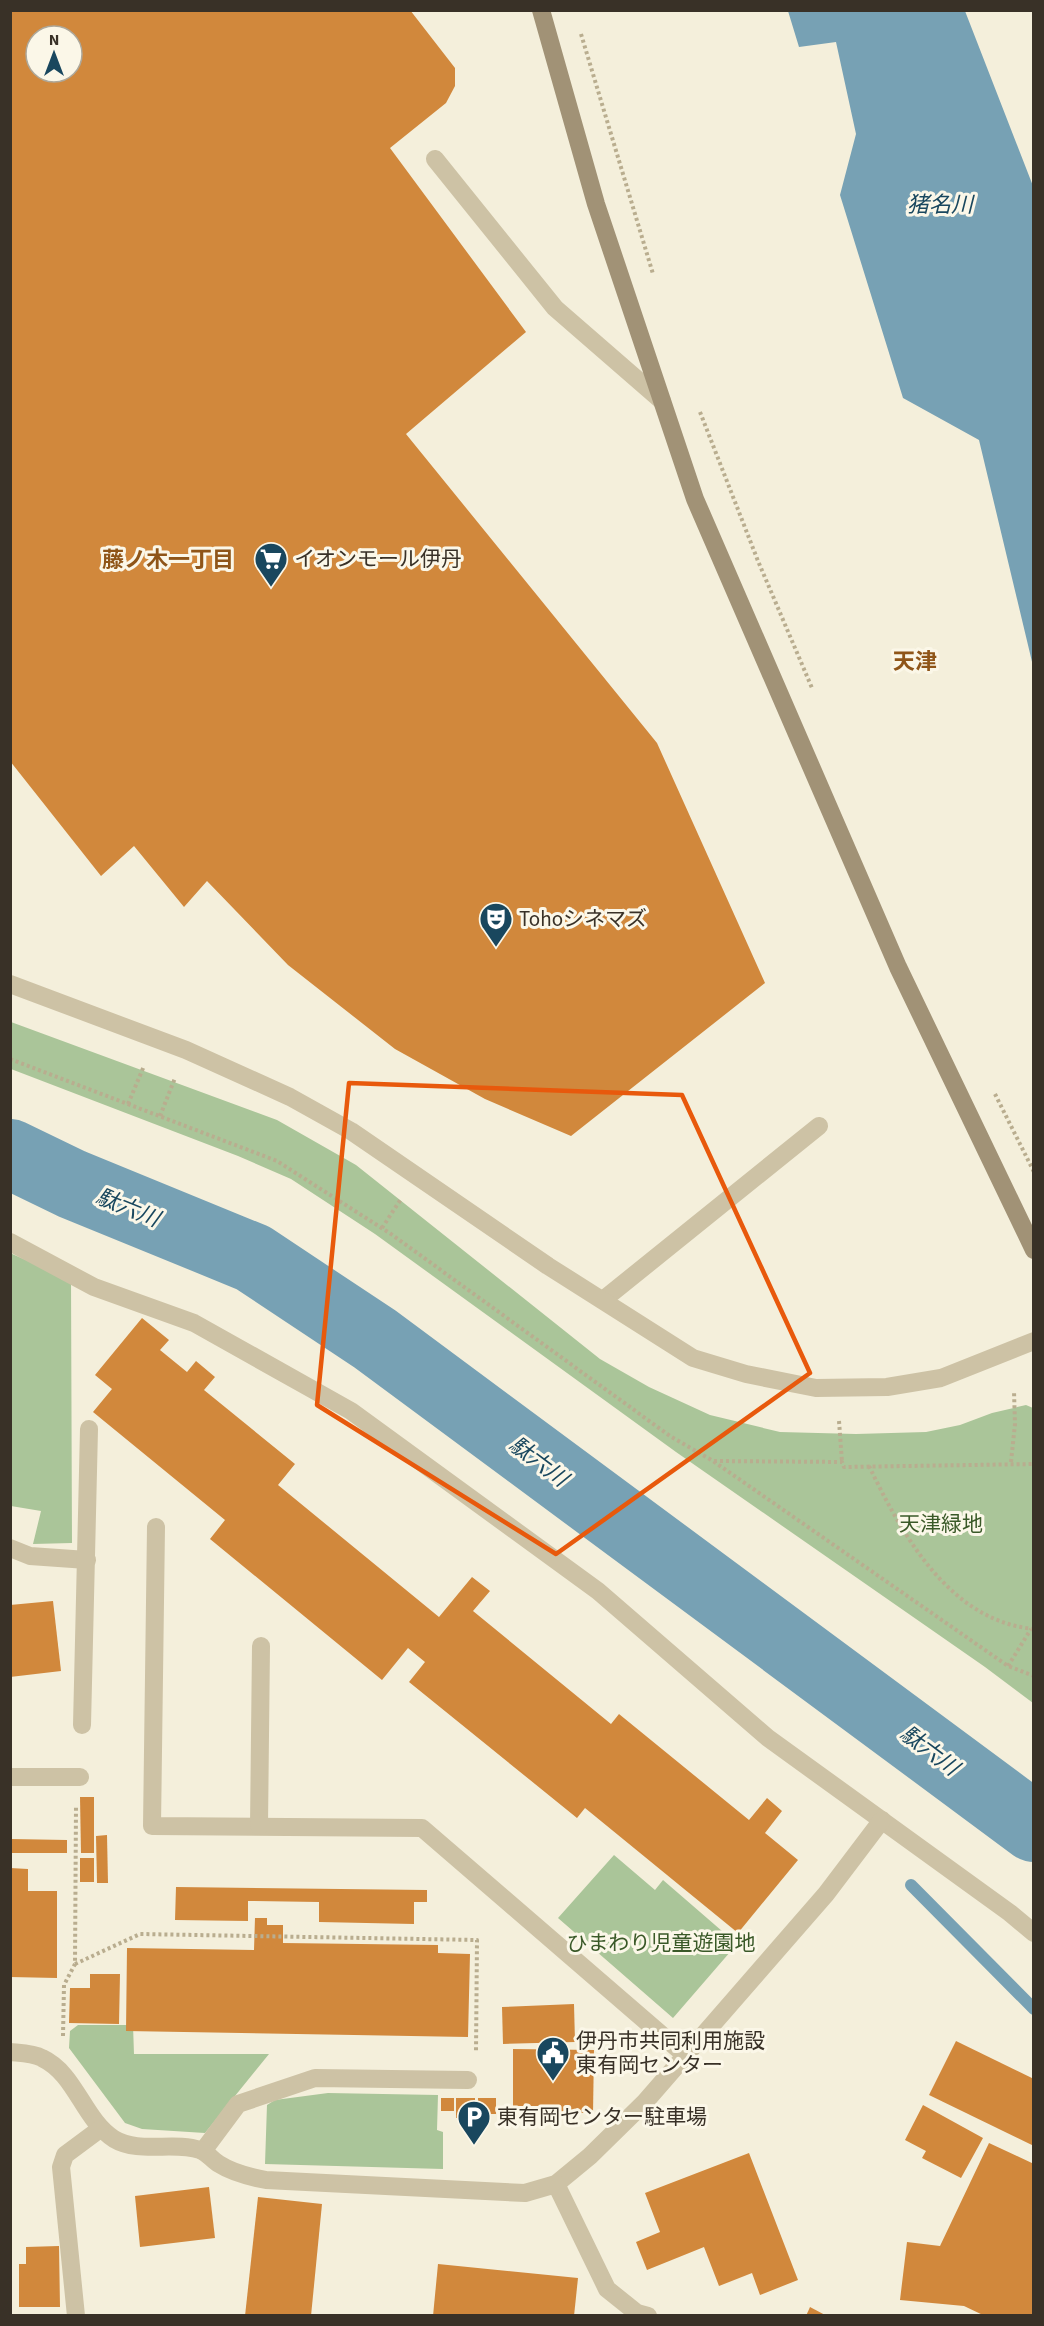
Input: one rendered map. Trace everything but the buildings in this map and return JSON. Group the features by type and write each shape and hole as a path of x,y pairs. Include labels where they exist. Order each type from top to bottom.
{"street":[{"path":"541,10 596,204 695,499 898,967 1034,1250"},
{"path":"435,159 555,308 662,401"},
{"path":"10,984 186,1050 290,1097 351,1131 548,1266 693,1358 746,1374 816,1388 887,1387 941,1378 1034,1341"},
{"path":"603,1300 819,1126"},
{"path":"10,1242 94,1287 194,1323 351,1411 598,1591 768,1738 1010,1912 1034,1933"},
{"path":"82,1725 89,1429"},
{"path":"156,1527 152,1826 422,1828 685,2055"},
{"path":"10,1548 30,1556 87,1560"},
{"path":"259,1826 261,1646"},
{"path":"10,1777 80,1777"},
{"path":"10,2052 42,2057 62,2073 99,2129 118,2141 143,2146 180,2146 203,2151 218,2164 243,2175 266,2180 525,2193 556,2184 590,2156 621,2125 826,1894 882,1820"},
{"path":"203,2151 238,2104 315,2078 468,2080"},
{"path":"76,2316 61,2167 65,2154 99,2129"},
{"path":"556,2184 608,2289 637,2313 648,2316"}],"path":[{"path":"581,33 656,281"},
{"path":"696,402 758,561 814,692"},
{"path":"128,1104 155,1038"},
{"path":"160,1116 186,1050"},
{"path":"10,1059 277,1161 391,1234 670,1436 713,1461 1008,1666 1034,1676"},
{"path":"992,1088 1034,1172"},
{"path":"1011,1462 1015,1424 1014,1391"},
{"path":"839,1422 844,1467 1011,1462 1034,1464"},
{"path":"713,1461 842,1462"},
{"path":"868,1466 904,1534 932,1572 972,1607 1000,1620 1032,1629 1008,1666"},
{"path":"62,2073 64,1985 75,1964 76,1791 80,1777"},
{"path":"75,1964 140,1935 477,1940 475,2078 468,2080"}],"highlighted area":[{"path":"349,1083 682,1095 810,1373 556,1554 317,1405"}],"green space":[{"name":"天津緑地","path":"11,1022 277,1120 356,1165 600,1359 649,1387 710,1415 780,1432 856,1434 926,1432 960,1425 992,1413 1026,1405 1033,1408 1033,1703 985,1667 676,1452 375,1234 291,1179 238,1156 11,1069"},
{"path":"10,1253 71,1280 72,1543 33,1544 41,1511 11,1506"},
{"name":"ひまわり児童遊園地","path":"614,1855 655,1890 663,1880 737,1944 673,2018 558,1918"},
{"path":"78,2025 133,2025 134,2054 269,2054 205,2133 142,2129 125,2123 69,2048 70,2031"},
{"path":"328,2093 438,2095 437,2130 443,2132 443,2169 265,2164 267,2105 275,2100"}],"water":[{"name":"猪名川","path":"788,11 965,11 1033,186 1033,666 979,440 903,398 840,195 856,134 836,42 799,47"}],"waterway":[{"name":"駄六川","path":"10,1154 72,1184 253,1258 375,1339 1034,1827"},
{"path":"911,1885 1034,2009"}],"place":[{"name":"イオンモール伊丹","path":"271,588"},
{"name":"Tohoシネマズ","path":"496,948"},
{"name":"伊丹市共同利用施設 東有岡センター","path":"553,2082"},
{"name":"東有岡センター駐車場","path":"474,2146"}],"district":[{"name":"藤ノ木一丁目","path":"168,559"},
{"name":"天津","path":"915,661"}]}
